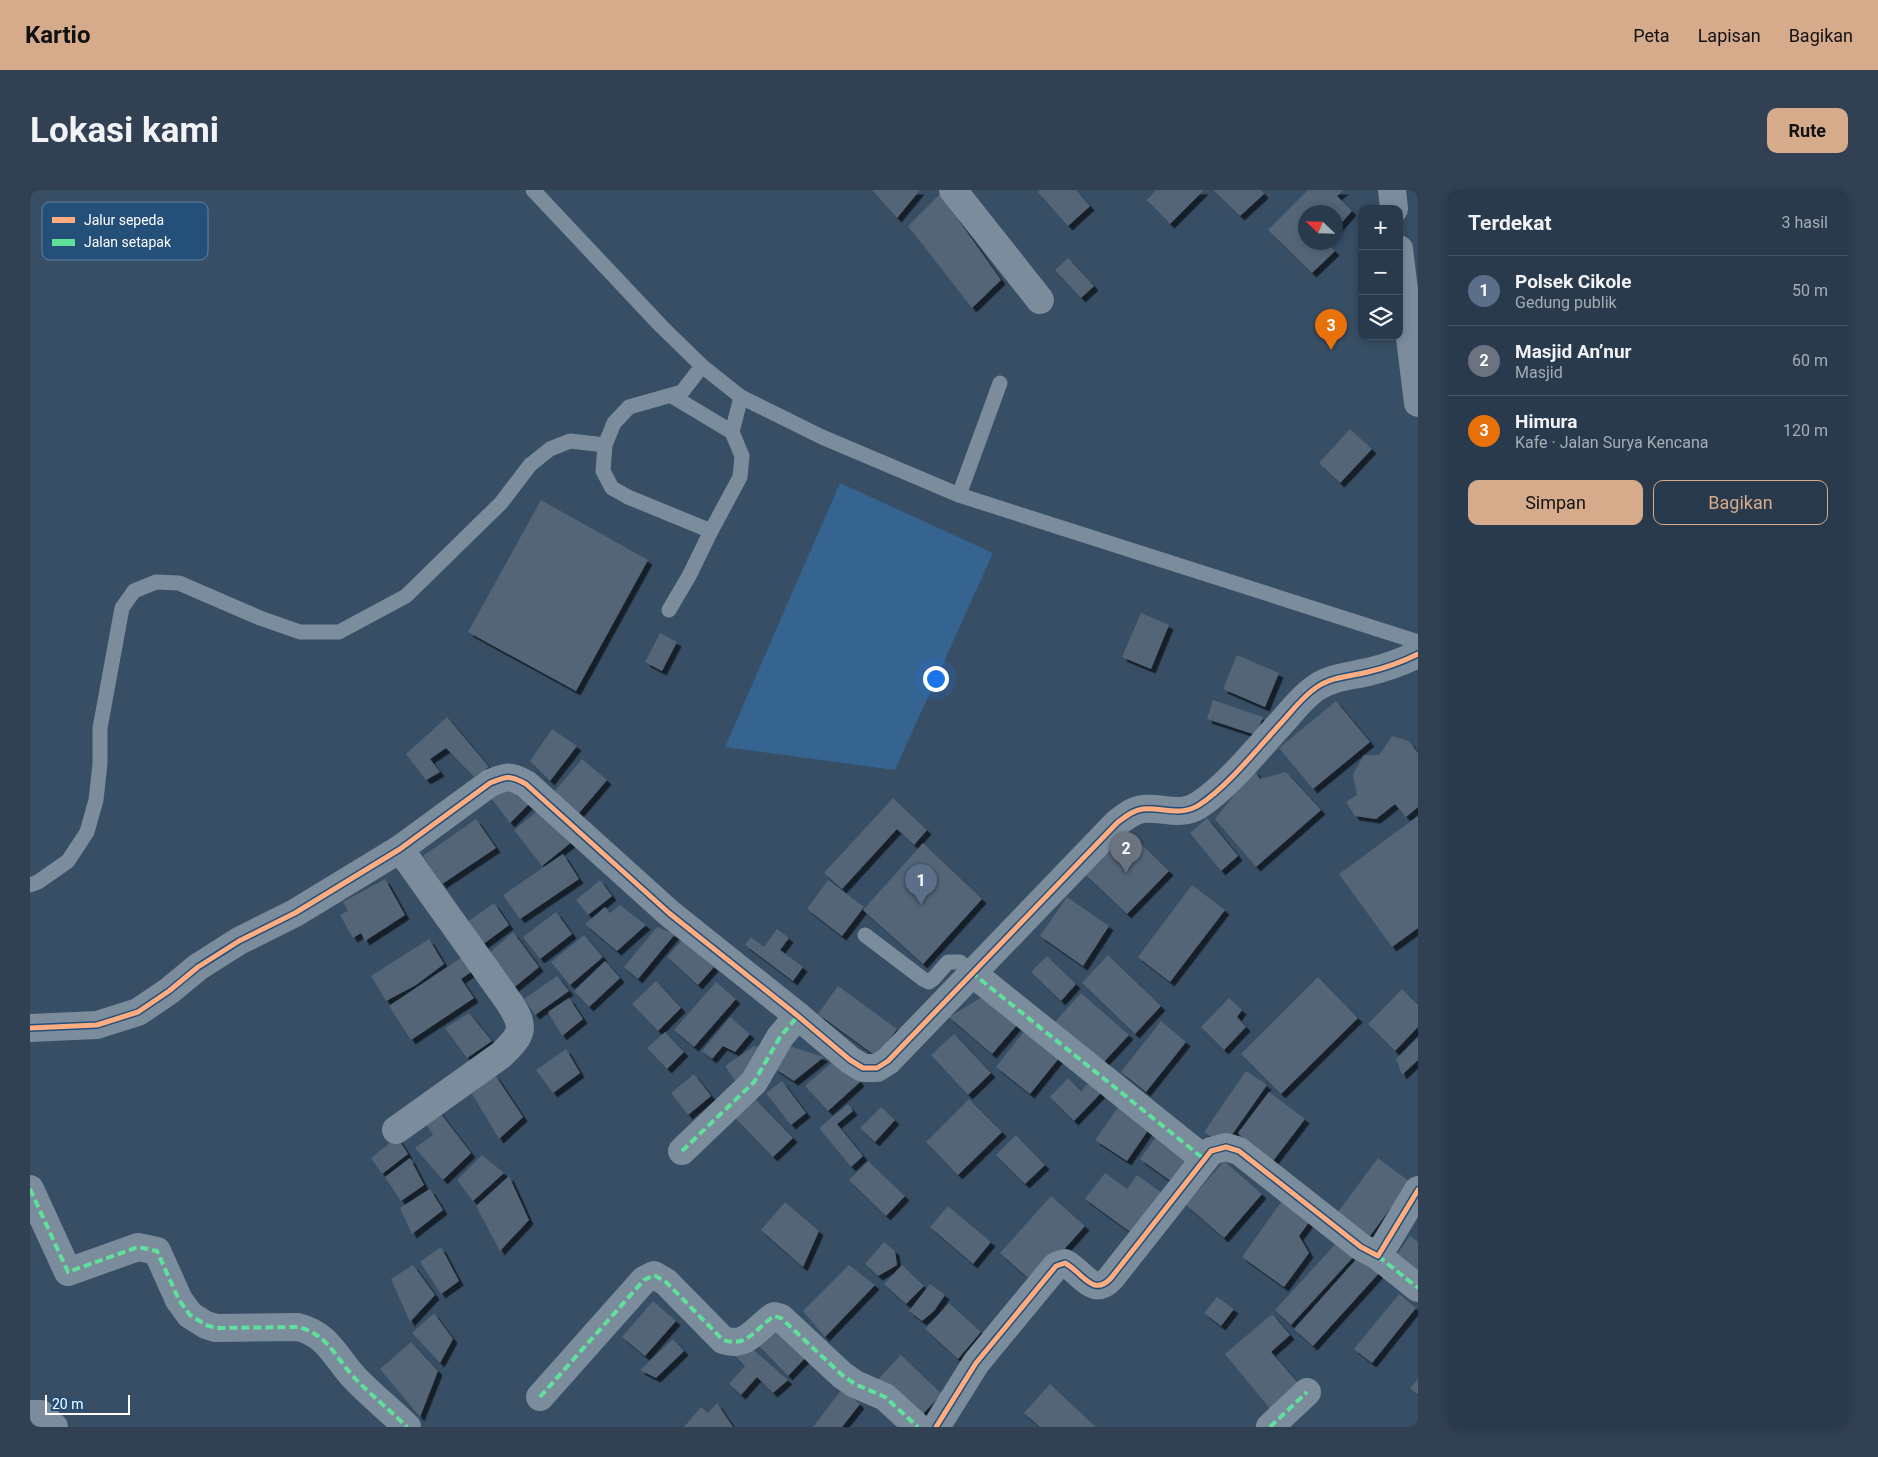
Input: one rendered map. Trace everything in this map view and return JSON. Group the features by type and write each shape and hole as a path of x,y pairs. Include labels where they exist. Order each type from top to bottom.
{"street":[{"path":"953,190 1040,300"},
{"path":"1392,190 1394,205"},
{"path":"1399,250 1418,403"},
{"path":"30,1028 97,1025 138,1012 206,962 239,941 295,913 400,850 490,782 506,776 516,778 526,784 669,913 850,1060 863,1068 877,1068 888,1061 971,972 1129,813 1143,809 1175,812 1188,811 1198,806 1217,791 1300,702 1318,686 1338,679 1370,672 1404,661 1418,654"},
{"path":"396,1130 501,1055 516,1040 521,1027 517,1015 400,850"},
{"path":"971,972 1204,1158"},
{"path":"682,1151 754,1082 776,1043 798,1016"},
{"path":"936,1427 976,1363 1056,1266 1065,1263 1090,1283 1099,1287 1103,1286 1211,1151 1226,1147 1240,1151 1361,1247 1378,1256 1418,1288"},
{"path":"30,1189 68,1272 138,1247 157,1252 179,1300 190,1315 216,1328 298,1327 310,1330 321,1337 352,1374 407,1427"},
{"path":"1378,1256 1418,1190"},
{"path":"540,1397 644,1280 654,1275 666,1282 722,1340 731,1343 746,1340 774,1316 781,1318 842,1375 855,1384 885,1396 918,1427"},
{"path":"1270,1427 1307,1392"},
{"path":"30,1414 41,1414 54,1427"}],"lane":[{"path":"533,190 661,326 702,366 741,397 822,437 959,494 1418,642"},
{"path":"702,366 682,392 629,407 614,423 605,445 604,471 612,488 628,497 711,531"},
{"path":"959,494 1000,383"},
{"path":"669,610 690,576 711,531 740,477 742,456 732,432 672,396"},
{"path":"732,432 741,397"},
{"path":"30,885 38,882 68,861 87,832 96,800 100,764 100,728 122,608 134,591 156,582 179,583 260,618 300,632 339,632 406,596 501,503 530,465 550,448 570,441 605,445"},
{"path":"865,935 929,982 934,979 948,962 960,962 971,972"}],"shaded area":[{"path":"840,483 993,553 895,770 725,747"}],"building":[{"path":"872,190 920,190 897,218"},
{"path":"1040,190 1076,190 1090,206 1068,226 1038,192"},
{"path":"1156,190 1204,190 1170,224 1147,200"},
{"path":"1213,190 1261,190 1264,194 1240,216"},
{"path":"1308,190 1344,190 1337,196 1352,211 1343,221 1343,205 1298,205 1298,250 1335,251 1312,273 1268,230"},
{"path":"940,194 1001,280 972,308 908,226"},
{"path":"1068,258 1094,286 1081,298 1055,270"},
{"path":"1350,429 1372,449 1340,483 1319,463"},
{"path":"541,500 648,560 576,691 468,632"},
{"path":"1141,613 1169,625 1151,669 1122,657"},
{"path":"660,633 677,642 662,671 645,662"},
{"path":"1237,655 1279,673 1265,707 1223,689"},
{"path":"1213,700 1263,717 1256,735 1207,719"},
{"path":"1336,701 1370,742 1313,789 1279,748"},
{"path":"447,717 489,767 474,777 446,748 430,759 440,772 426,780 406,754"},
{"path":"552,729 577,746 550,781 530,761"},
{"path":"1392,736 1409,741 1418,753 1418,807 1406,817 1395,804 1376,819 1355,816 1346,802 1357,795 1353,774 1364,755 1379,755"},
{"path":"582,759 607,780 579,813 554,792"},
{"path":"1254,770 1260,779 1286,772 1321,810 1256,867 1215,819"},
{"path":"512,782 531,802 510,823 492,799"},
{"path":"893,798 927,830 914,845 897,829 842,889 824,873"},
{"path":"545,805 573,841 542,866 514,830"},
{"path":"1418,816 1418,928 1392,947 1339,874"},
{"path":"1207,818 1238,856 1221,871 1190,833"},
{"path":"476,819 496,848 442,884 423,856"},
{"path":"1128,831 1169,871 1127,914 1086,875"},
{"path":"923,843 982,899 923,964 863,910"},
{"path":"563,854 579,879 520,919 503,895"},
{"path":"385,879 405,915 365,941 361,933 353,938 340,915 348,911 343,902"},
{"path":"600,880 612,896 588,915 576,900"},
{"path":"828,880 864,907 842,936 807,909"},
{"path":"1192,885 1225,910 1170,982 1138,957"},
{"path":"1067,897 1109,926 1083,966 1040,936"},
{"path":"494,903 509,925 478,948 463,925"},
{"path":"620,905 646,925 617,951 585,924 605,907 610,913"},
{"path":"556,912 572,934 540,959 523,937"},
{"path":"657,927 675,934 638,979 624,967"},
{"path":"777,929 789,938 780,950 803,967 793,981 745,945 751,937 764,947"},
{"path":"513,932 539,967 511,990 489,953"},
{"path":"584,935 603,957 570,985 551,962"},
{"path":"429,939 444,964 416,985 386,1001 371,976"},
{"path":"683,939 714,967 698,985 667,957"},
{"path":"1108,955 1161,1006 1135,1034 1082,983"},
{"path":"1047,956 1076,984 1061,1001 1031,972"},
{"path":"462,957 471,972 461,979 474,998 411,1040 389,1006"},
{"path":"605,961 620,978 589,1007 574,991"},
{"path":"557,976 569,991 535,1015 524,999"},
{"path":"1318,977 1358,1018 1281,1094 1241,1054"},
{"path":"656,981 681,1008 658,1031 632,1004"},
{"path":"716,982 736,999 694,1047 674,1030"},
{"path":"838,986 897,1029 877,1057 818,1014"},
{"path":"1402,989 1418,1005 1418,1027 1395,1051 1368,1024"},
{"path":"1081,993 1129,1035 1102,1064 1055,1022"},
{"path":"984,996 1017,1025 992,1054 949,1017"},
{"path":"569,998 583,1019 562,1036 548,1012"},
{"path":"1229,998 1242,1010 1237,1017 1246,1027 1224,1050 1201,1027"},
{"path":"469,1013 492,1041 467,1058 445,1028"},
{"path":"730,1017 750,1034 735,1052 723,1046 712,1059 702,1051"},
{"path":"1161,1021 1186,1042 1146,1092 1121,1072"},
{"path":"1025,1030 1059,1058 1030,1094 996,1067"},
{"path":"665,1032 684,1052 667,1069 647,1048"},
{"path":"954,1034 991,1073 968,1095 931,1055"},
{"path":"1418,1037 1418,1060 1402,1075 1396,1059"},
{"path":"754,1046 764,1050 738,1085 725,1066"},
{"path":"789,1046 824,1057 794,1081 774,1068"},
{"path":"566,1049 580,1073 553,1093 536,1070"},
{"path":"838,1057 860,1082 828,1111 805,1086"},
{"path":"1246,1071 1267,1085 1224,1146 1204,1132"},
{"path":"694,1074 711,1096 688,1115 671,1093"},
{"path":"495,1075 523,1117 499,1139 468,1087"},
{"path":"1068,1078 1081,1091 1091,1081 1102,1092 1074,1121 1050,1097"},
{"path":"782,1081 806,1113 791,1125 766,1093"},
{"path":"1269,1092 1305,1119 1273,1161 1238,1133"},
{"path":"755,1099 793,1138 773,1157 735,1118"},
{"path":"969,1099 1002,1132 958,1175 926,1142"},
{"path":"1122,1102 1153,1123 1127,1161 1095,1140"},
{"path":"848,1104 853,1111 837,1124 863,1156 851,1167 819,1128"},
{"path":"881,1107 895,1120 875,1142 860,1128"},
{"path":"438,1110 471,1153 443,1180 415,1148 433,1135 424,1121"},
{"path":"1158,1134 1193,1159 1175,1184 1140,1159"},
{"path":"1016,1135 1045,1165 1025,1184 996,1155"},
{"path":"397,1137 408,1154 382,1174 371,1158"},
{"path":"482,1155 504,1173 473,1201 457,1180"},
{"path":"410,1158 424,1185 401,1201 385,1177"},
{"path":"1378,1158 1410,1182 1367,1240 1335,1216"},
{"path":"868,1161 905,1196 886,1216 849,1180"},
{"path":"1224,1161 1262,1194 1224,1238 1186,1205"},
{"path":"1105,1173 1127,1189 1137,1175 1162,1193 1133,1234 1085,1199"},
{"path":"509,1176 529,1220 500,1251 476,1206"},
{"path":"430,1189 443,1210 412,1234 400,1208"},
{"path":"1051,1196 1085,1226 1034,1283 1000,1253"},
{"path":"1284,1198 1312,1218 1299,1236 1309,1253 1284,1287 1242,1257"},
{"path":"785,1202 819,1231 803,1267 761,1230"},
{"path":"948,1206 991,1242 973,1264 930,1227"},
{"path":"1410,1236 1418,1242 1418,1280 1392,1261"},
{"path":"1341,1238 1357,1253 1291,1325 1275,1310"},
{"path":"884,1242 895,1251 897,1265 878,1276 865,1264"},
{"path":"441,1247 459,1281 441,1294 420,1262"},
{"path":"1360,1255 1380,1272 1313,1346 1294,1329"},
{"path":"413,1265 435,1295 410,1322 391,1279"},
{"path":"849,1265 875,1285 825,1337 803,1311"},
{"path":"902,1265 924,1286 906,1304 884,1284"},
{"path":"930,1284 945,1295 934,1311 922,1321 909,1311"},
{"path":"1399,1294 1416,1308 1372,1363 1354,1349"},
{"path":"1217,1297 1234,1309 1221,1326 1204,1313"},
{"path":"653,1301 676,1321 645,1356 622,1337"},
{"path":"949,1303 981,1332 958,1359 925,1329"},
{"path":"434,1313 453,1339 440,1363 412,1333"},
{"path":"1272,1314 1290,1335 1271,1352 1299,1384 1270,1409 1225,1354"},
{"path":"779,1322 810,1353 788,1376 757,1344"},
{"path":"673,1339 684,1351 656,1378 640,1370"},
{"path":"411,1342 438,1371 420,1417 380,1369"},
{"path":"748,1345 788,1380 773,1393 757,1377 741,1395 729,1384 745,1366 731,1352"},
{"path":"901,1355 942,1394 919,1418 878,1379"},
{"path":"1418,1379 1418,1395 1410,1388"},
{"path":"1050,1384 1096,1427 1040,1427 1024,1413"},
{"path":"842,1389 860,1404 842,1427 813,1427"},
{"path":"717,1403 733,1427 684,1427 701,1407 708,1413"}],"marked path":[{"path":"971,972 1204,1159"},
{"path":"682,1151 754,1082 780,1037 798,1016"},
{"path":"30,1189 68,1272 138,1247 157,1251 179,1300 190,1315 206,1325 216,1328 298,1327 316,1334 329,1346 351,1374 407,1427"},
{"path":"1378,1256 1418,1288"},
{"path":"540,1397 644,1280 654,1275 666,1282 723,1340 731,1342 745,1339 774,1316 781,1318 842,1375 855,1384 885,1397 918,1427"},
{"path":"1270,1427 1307,1392"}],"cycle path":[{"path":"30,1028 97,1025 138,1012 169,991 198,967 239,941 295,913 400,849 490,783 508,778 516,779 526,784 669,913 850,1060 863,1068 877,1068 888,1061 1117,823 1129,814 1139,810 1179,811 1192,809 1221,788 1253,755 1298,703 1317,687 1335,679 1387,667 1418,654"},
{"path":"936,1427 976,1363 1056,1266 1065,1263 1093,1284 1105,1283 1111,1278 1211,1151 1226,1147 1239,1151 1361,1247 1378,1256 1418,1190"}],"place":[{"name":"Himura","path":"1331,350"},
{"name":"Masjid An’nur","path":"1126,873"},
{"name":"Polsek Cikole","path":"921,905"}]}
